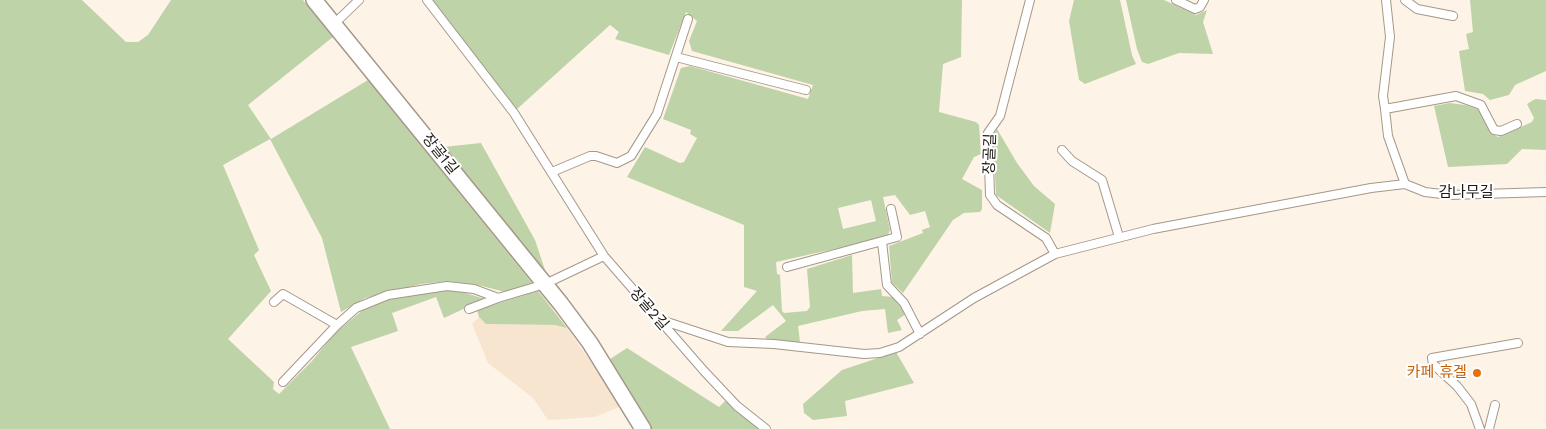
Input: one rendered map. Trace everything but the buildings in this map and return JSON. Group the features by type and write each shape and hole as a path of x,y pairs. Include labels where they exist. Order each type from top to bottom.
{"street":[{"name":"장골1길","path":"314,0 545,284 590,343 643,429"}],"lane":[{"path":"334,24 360,0"},
{"name":"장골2길","path":"427,0 514,113 604,256 658,319 738,406 766,429"},
{"name":"장골길","path":"1030,0 1000,116 988,133 990,195 997,205 1046,238 1055,254"},
{"path":"1176,0 1195,9 1200,7 1204,0"},
{"path":"658,319 728,342 774,344 864,354 880,353 899,347 974,298 1055,254 1120,237 1371,188 1405,184 1388,136 1383,96 1390,37 1386,0"},
{"path":"1405,0 1416,9 1453,16"},
{"path":"552,172 593,155 617,163 631,156 657,114 688,19"},
{"path":"676,57 806,90"},
{"path":"1385,109 1456,96 1481,105 1494,130 1501,131 1517,124"},
{"path":"1062,150 1072,161 1102,180 1120,237"},
{"name":"감나무길","path":"1405,184 1425,192 1450,195 1546,192"},
{"path":"787,267 897,237 891,209"},
{"path":"882,242 887,286 907,307 920,334"},
{"path":"469,309 545,284 604,256"},
{"path":"283,382 337,325 356,308 370,301 430,287 462,287 498,298"},
{"path":"274,302 282,294 337,325"},
{"path":"1480,429 1470,404 1457,386 1433,364 1432,358 1518,343"},
{"path":"1489,429 1495,405"}],"shaded area":[{"path":"479,317 486,324 555,325 567,328 621,406 595,417 548,420 533,398 488,363 472,324"}],"green space":[{"path":"0,0 82,0 126,42 138,42 148,35 171,0 303,0 333,37 248,105 271,139 368,80 532,283 505,292 478,285 448,281 421,284 365,298 341,312 322,238 270,139 223,165 259,250 254,255 271,291 228,339 274,382 273,389 279,394 312,361 335,333 368,306 387,299 436,290 459,291 485,299 444,318 436,297 392,313 398,331 351,347 390,429 0,429"},
{"path":"433,0 962,0 961,57 943,64 939,112 976,122 979,125 981,154 974,157 962,179 982,190 982,209 980,212 964,213 953,220 903,293 892,283 889,246 923,233 922,230 930,227 925,211 910,215 895,195 883,197 890,230 888,235 883,238 776,262 777,274 780,275 782,311 784,313 807,311 810,307 807,269 852,255 853,293 881,289 882,296 893,297 906,314 897,320 902,330 888,333 885,309 862,311 798,326 800,342 768,341 765,337 786,321 773,305 738,331 721,331 757,291 744,287 744,225 627,177 645,147 680,163 684,162 697,138 690,134 691,130 663,119 681,68 690,66 808,99 813,85 692,51 689,41 697,21 686,12 669,55 615,39 619,32 610,25 516,110","holes":["871,200 876,221 843,229 838,208"]},
{"path":"1074,0 1120,0 1132,55 1136,64 1085,84 1079,80 1069,21"},
{"path":"1126,0 1164,0 1196,15 1207,10 1203,22 1213,54 1179,53 1148,64 1142,62 1137,49"},
{"path":"1470,0 1546,0 1546,71 1515,85 1509,95 1490,100 1483,94 1465,91 1459,51 1469,49 1466,34 1473,32"},
{"path":"1535,99 1546,100 1546,150 1522,149 1507,164 1448,167 1434,106 1450,103 1480,110 1491,133 1498,137 1532,122 1534,118 1527,104"},
{"path":"997,129 1017,163 1034,186 1055,204 1050,233 996,195 993,136"},
{"path":"481,143 535,240 546,273 443,147"},
{"path":"538,291 567,328 555,325 486,324 479,317 477,310"},
{"path":"627,348 719,407 725,401 761,429 652,429 610,359"},
{"path":"896,352 914,383 845,401 847,416 813,420 804,413 803,404 842,370"}],"place":[{"name":"카페 휴겔","path":"1477,373"}]}
